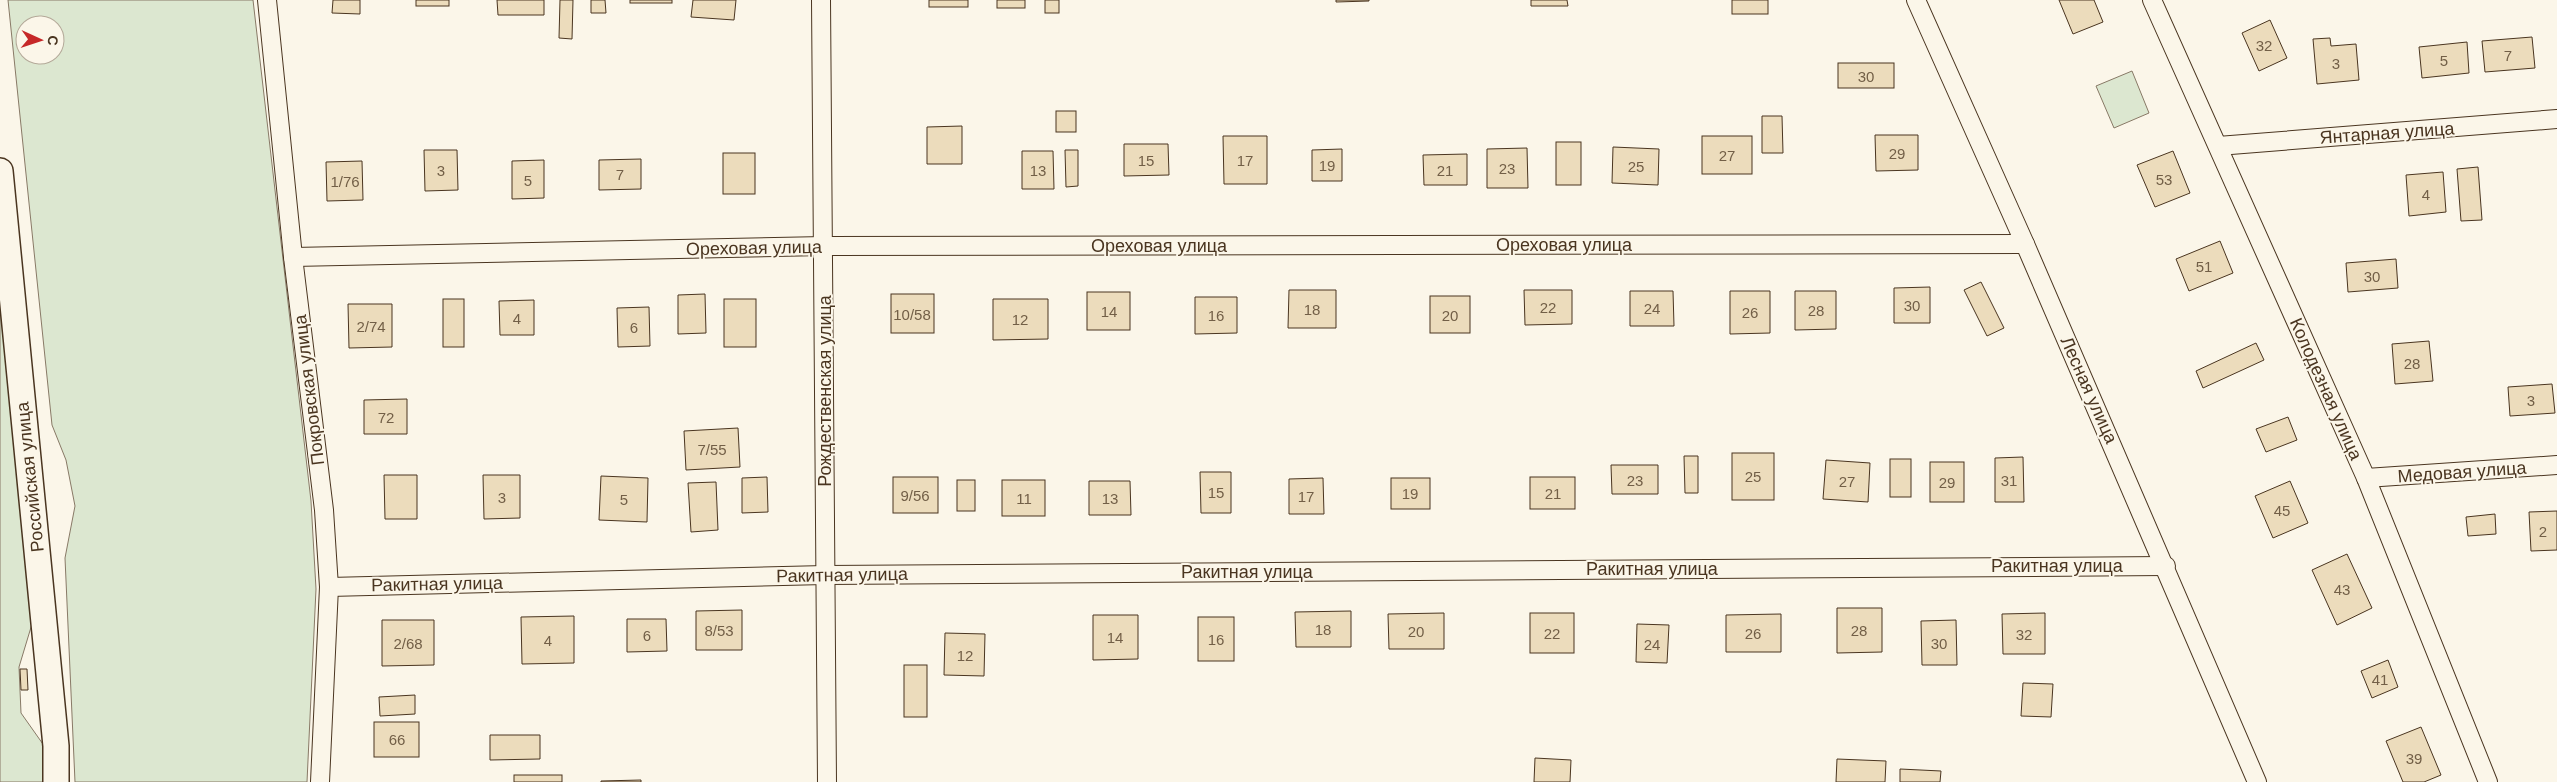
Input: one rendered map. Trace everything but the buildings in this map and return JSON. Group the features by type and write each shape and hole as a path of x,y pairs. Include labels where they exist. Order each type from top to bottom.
{"main road":[{"name":"Российская улица","path":"0,171 39,559 56,746 56,782"}],"street":[{"name":"Покровская улица","path":"267,0 293,257 324,510 329,587 320,782"},
{"name":"Рождественская улица","path":"821,0 827,782"},
{"name":"Лесная улица","path":"1916,0 2166,566 2257,782"},
{"name":"Колодезная улица","path":"2152,0 2366,478 2488,782"},
{"name":"Янтарная улица","path":"2218,146 2557,119"},
{"name":"Ореховая улица","path":"293,257 824,246 2025,244"},
{"name":"Медовая улица","path":"2366,478 2557,465"},
{"name":"Ракитная улица","path":"329,587 825,575 2166,566"}],"green space":[{"path":"8,0 253,0 311,501 316,589 307,782 75,782 65,558 75,506 66,460 52,425"},
{"path":"2132,71 2149,113 2114,128 2096,86"},
{"path":"0,267 35,614 19,667 21,713 45,747 44,782 0,782"}]}
